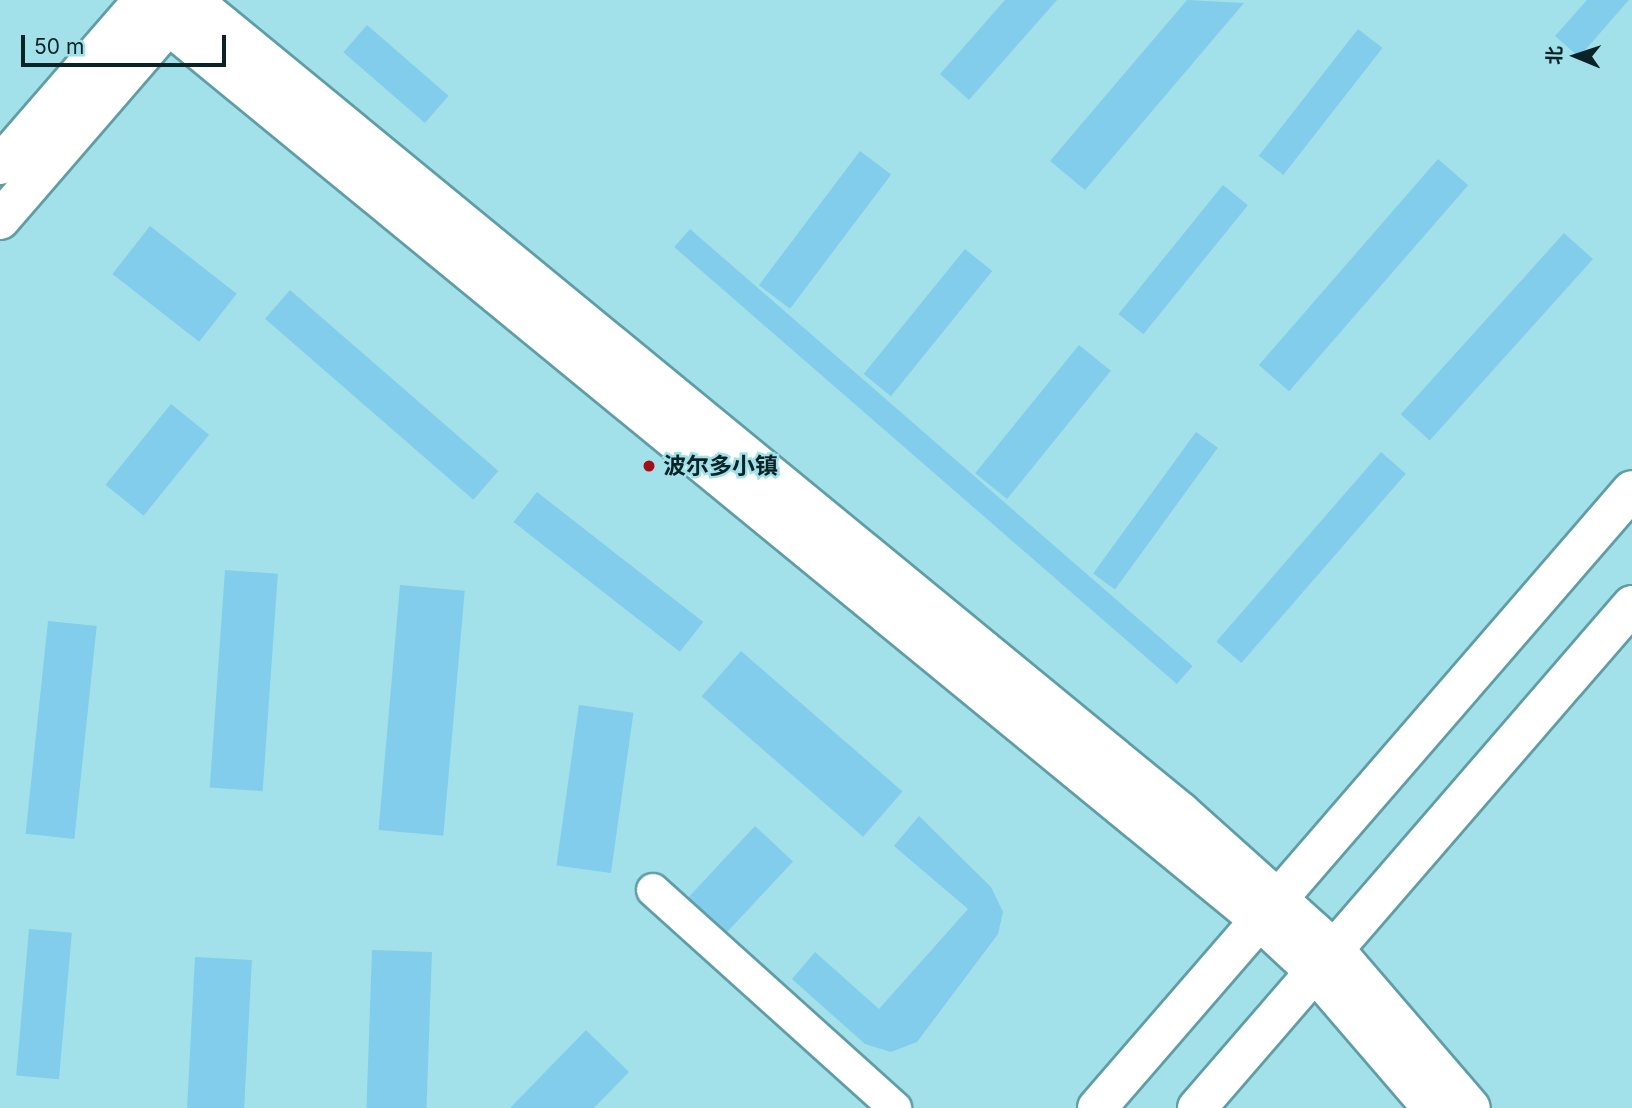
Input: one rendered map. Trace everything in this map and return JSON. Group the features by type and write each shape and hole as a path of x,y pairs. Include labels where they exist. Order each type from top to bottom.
{"street":[{"path":"0,165 162,5"},
{"path":"0,220 162,5"},
{"path":"162,5 1181,812 1267,908 1325,961 1471,1108"},
{"path":"1097,1108 1267,908 1632,490"},
{"path":"1197,1108 1632,605"},
{"path":"653,890 895,1108"},
{"path":"1325,961 1432,1108"}],"building":[{"path":"1005,0 1057,0 969,100 940,74"},
{"path":"1187,0 1244,3 1085,190 1050,161"},
{"path":"1587,0 1629,0 1579,57 1555,36"},
{"path":"367,25 449,96 425,123 343,52"},
{"path":"1358,29 1382,48 1283,175 1259,156"},
{"path":"860,151 891,174 790,309 759,285"},
{"path":"1438,159 1468,185 1289,391 1259,365"},
{"path":"1223,185 1248,205 1143,334 1119,314"},
{"path":"150,226 237,294 199,342 112,274"},
{"path":"690,229 1193,666 1177,684 674,247"},
{"path":"1564,233 1593,259 1430,440 1401,414"},
{"path":"965,249 992,271 891,396 864,374"},
{"path":"290,290 498,471 473,500 265,319"},
{"path":"1079,345 1111,371 1007,499 975,473"},
{"path":"171,404 209,435 144,516 106,485"},
{"path":"1196,432 1218,448 1115,589 1093,574"},
{"path":"1381,452 1406,474 1241,663 1216,641"},
{"path":"537,492 703,622 680,652 514,522"},
{"path":"225,570 278,574 263,791 210,787"},
{"path":"400,585 465,591 443,836 379,830"},
{"path":"48,621 97,626 74,839 26,834"},
{"path":"741,651 903,791 863,837 702,696"},
{"path":"579,705 633,713 611,873 556,865"},
{"path":"919,816 991,887 1003,912 998,934 917,1042 891,1052 865,1044 792,979 815,952 879,1009 968,909 894,846"},
{"path":"755,826 793,861 715,945 677,909"},
{"path":"29,929 72,933 59,1079 16,1075"},
{"path":"372,950 432,952 427,1108 366,1108"},
{"path":"195,957 252,960 244,1108 187,1108"},
{"path":"586,1030 629,1072 594,1108 510,1108"}],"place":[{"name":"波尔多小镇","path":"649,466"}]}
